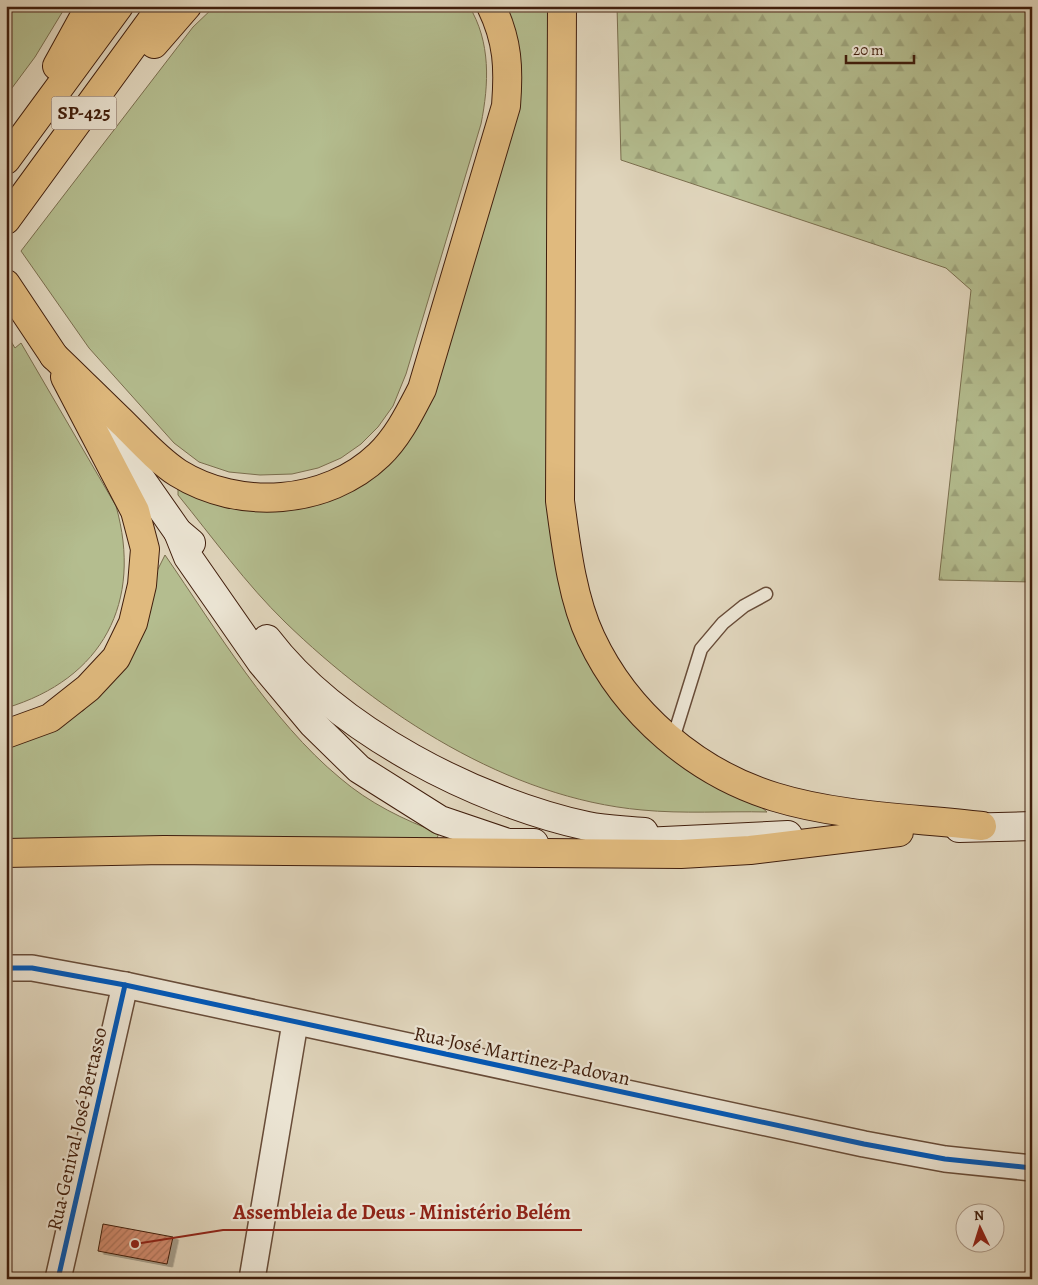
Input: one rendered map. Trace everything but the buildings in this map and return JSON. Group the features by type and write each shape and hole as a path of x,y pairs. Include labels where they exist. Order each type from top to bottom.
{"main road":[{"path":"7,158 90,6"},
{"name":"SP-425","path":"7,158 119,6"},
{"name":"SP-425","path":"6,220 162,6"},
{"path":"39,175 187,6"},
{"path":"49,348 150,450 178,472 208,488 243,496 277,498 319,490 351,478 380,454 404,422 422,389 506,106 509,69 499,22 492,6"},
{"path":"562,6 558,442 560,501 567,552 590,636 612,678 636,707 672,742 726,778 775,797 830,809 982,826"},
{"path":"6,284 178,532 192,564 261,662 313,724 360,769 440,820 508,843 585,845 703,837 899,832 982,826 1032,826"},
{"path":"6,734 50,718 88,688 116,658 133,623 142,585 145,549 135,511 49,348"},
{"path":"178,532 197,548 272,647 299,676 334,705 399,750 461,784 514,804 588,827 703,837"},
{"path":"6,853 174,850 681,854 750,850 899,832"}],"street":[{"name":"Rua José Martinez Padovan","path":"6,968 32,968 125,985 864,1144 945,1159 1032,1168"},
{"name":"Rua Genival José Bertasso","path":"58,1279 125,985"},
{"path":"252,1279 295,1023"}],"lane":[{"path":"672,742 701,649 723,623 744,606 766,594"}],"green space":[{"path":"6,6 66,6 35,57 6,96"},
{"path":"215,6 469,6 476,20 485,49 487,79 481,124 406,374 393,406 378,427 361,444 341,458 318,468 292,474 260,475 229,472 199,462 174,443 89,348 21,251 193,27"},
{"path":"505,6 551,6 551,511 647,736 672,757 706,781 755,803 767,812 657,811 592,802 543,789 495,770 449,746 404,719 362,688 322,656 285,622 243,576 178,495 178,484 244,508 398,452 418,427 435,394 509,141"},
{"path":"617,6 1032,6 1032,582 939,580 971,290 946,268 621,160"},
{"path":"6,333 15,348 21,343 116,506 123,541 124,574 119,604 108,632 91,657 68,678 40,695 6,708"},
{"path":"165,555 246,673 291,730 315,755 351,787 375,803 439,833 435,843 6,844 6,745 49,731 84,710 107,687"}],"cycle path":[{"path":"6,968 32,968 125,985 864,1144 945,1159 1032,1168"},
{"path":"58,1279 125,985"}],"place":[{"name":"Assembleia de Deus - Ministério Belém","path":"135,1244"}]}
